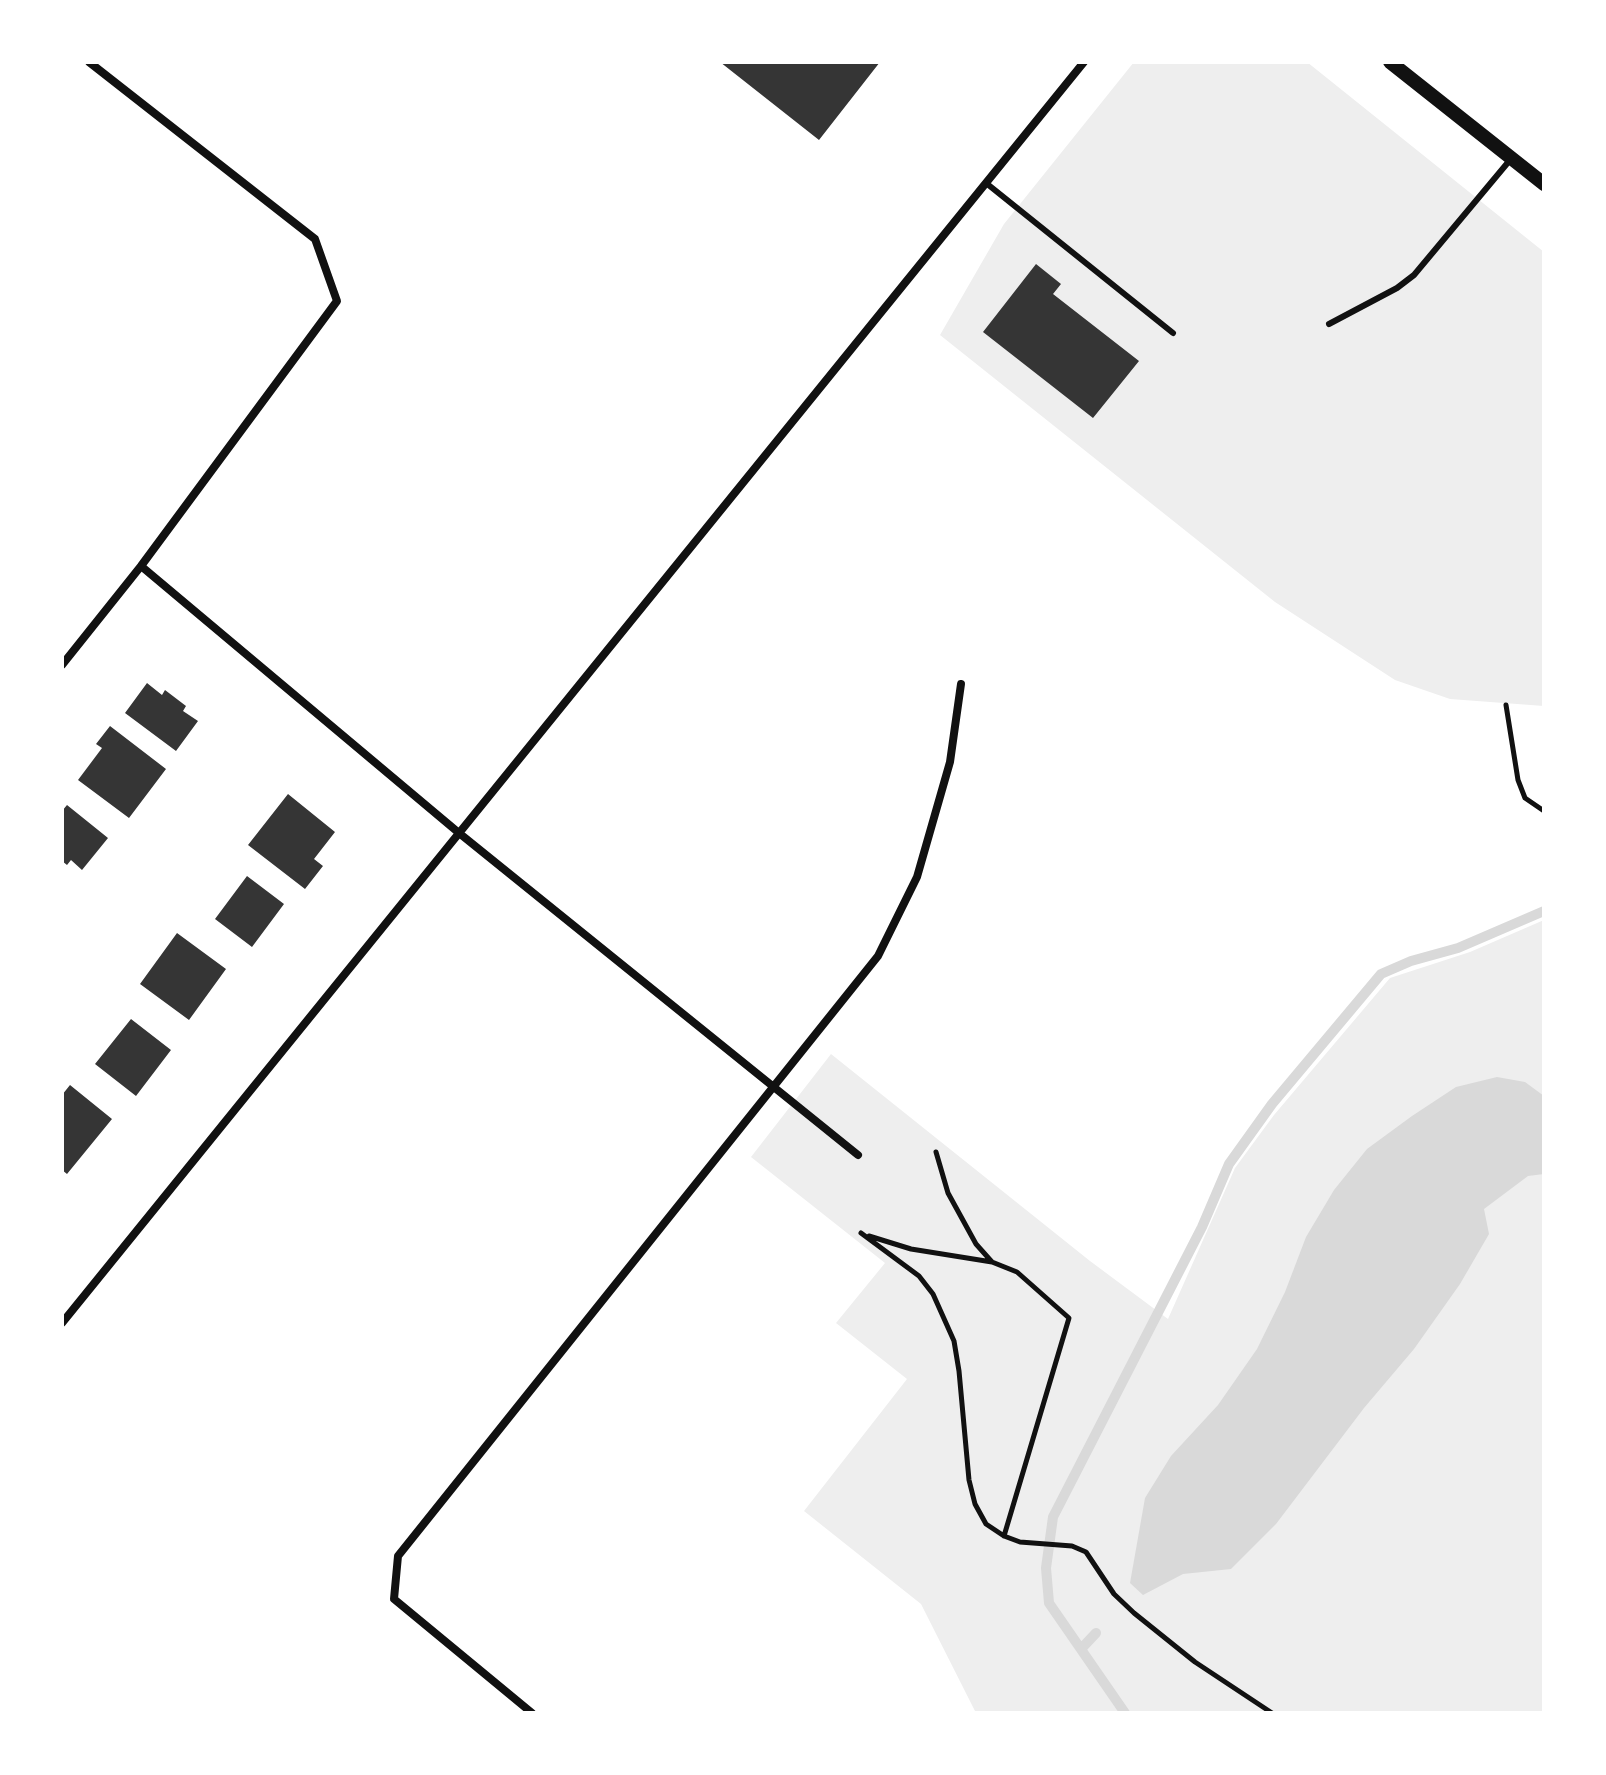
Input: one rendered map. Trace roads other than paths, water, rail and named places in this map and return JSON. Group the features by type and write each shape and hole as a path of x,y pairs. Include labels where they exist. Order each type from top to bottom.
{"street":[{"path":"62,665 141,566 337,301 315,239 89,62"},
{"path":"62,1323 1084,62"},
{"path":"1390,62 1544,184"},
{"path":"141,566 459,833 858,1155"},
{"path":"532,1713 394,1599 398,1556 878,956 917,877 950,762 961,684"}],"lane":[{"path":"1329,324 1397,288 1414,275 1512,158"},
{"path":"986,183 1173,333"}],"waterway":[{"path":"1125,1713 1049,1603 1046,1568 1053,1517 1202,1227 1229,1164 1272,1104 1381,974 1411,961 1458,948 1544,911"},
{"path":"1081,1649 1096,1633"}]}
